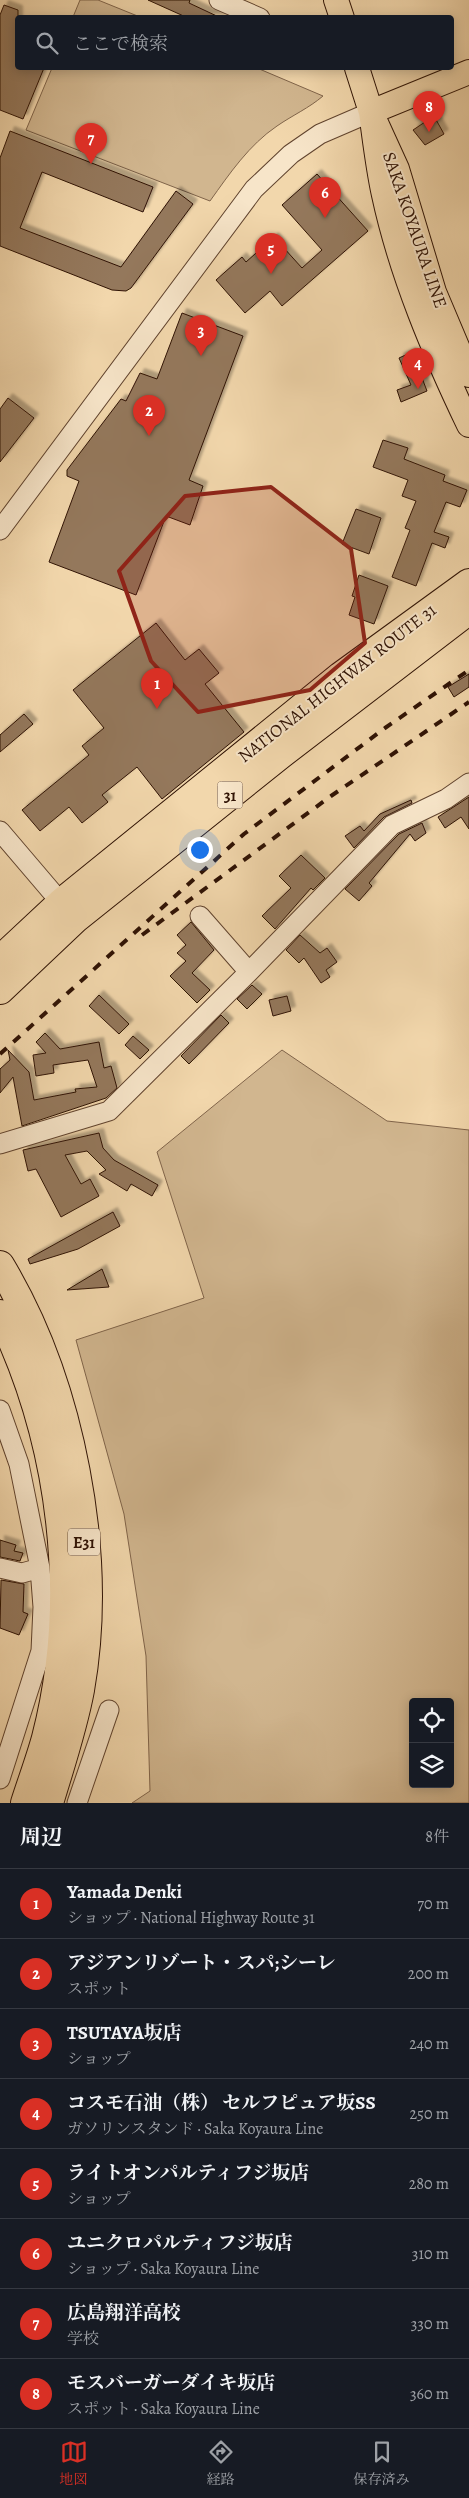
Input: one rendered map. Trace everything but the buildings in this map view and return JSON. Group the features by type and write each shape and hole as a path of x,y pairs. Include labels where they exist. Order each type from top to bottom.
{"highway":[{"name":"NATIONAL HIGHWAY ROUTE 31","path":"0,990 68,911 340,676 469,583"},
{"name":"NATIONAL HIGHWAY ROUTE 31","path":"0,960 280,754 469,610"},
{"name":"E31","path":"0,1265 14,1288 36,1338 65,1420 76,1470 84,1539 85,1631 80,1689 67,1744 48,1803"},
{"name":"E31","path":"0,1314 16,1346 43,1425 54,1473 61,1525 64,1589 62,1639 56,1686 46,1737 26,1803"}],"main road":[{"path":"336,0 341,15"},
{"name":"SAKA KOYAURA LINE","path":"358,70 371,112 397,169 434,292 469,375"},
{"path":"371,112 469,72"},
{"name":"SAKA KOYAURA LINE","path":"371,112 384,195 403,265 452,388 469,425"}],"street":[{"path":"219,0 253,15"},
{"path":"0,530 254,189 291,154 320,134 371,112"},
{"path":"0,1144 109,1112 249,972 392,824 446,798 469,782"},
{"path":"0,831 68,911"},
{"path":"200,916 249,972"},
{"path":"0,1410 20,1464 40,1568 43,1607 41,1651 0,1779"},
{"path":"0,1568 22,1573 40,1568"},
{"path":"77,1803 109,1710"}],"highlighted area":[{"path":"271,487 351,549 365,643 310,690 198,712 151,661 119,571 185,496"}],"shaded area":[{"path":"80,0 98,0 135,15 74,15"},
{"path":"51,70 262,70 323,96 277,126 258,142 240,160 210,201 26,130"},
{"path":"282,1050 387,1121 469,1130 469,1803 132,1803 150,1791 146,1656 124,1514 76,1340 204,1298 157,1152"}],"railway":[{"path":"0,1054 244,834 385,728 469,670"},
{"path":"142,935 331,796 469,702"}],"place":[{"name":"モスバーガーダイキ坂店","path":"429,132"},
{"name":"広島翔洋高校","path":"91,164"},
{"name":"ユニクロパルティフジ坂店","path":"325,218"},
{"name":"ライトオンパルティフジ坂店","path":"271,274"},
{"name":"TSUTAYA坂店","path":"201,356"},
{"name":"コスモ石油（株） セルフピュア坂SS","path":"418,389"},
{"name":"アジアンリゾート・スパ;シーレ","path":"149,436"},
{"name":"Yamada Denki","path":"157,709"}]}
